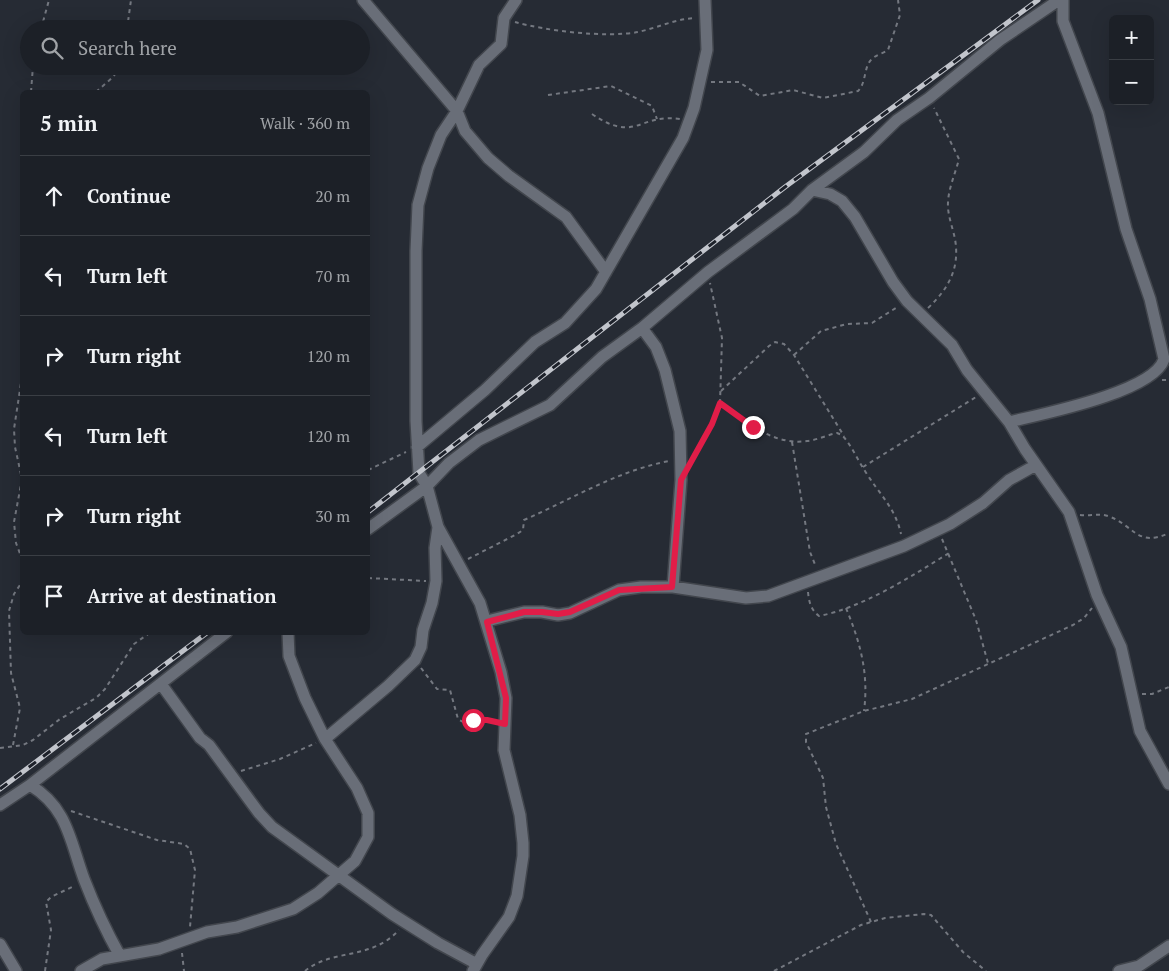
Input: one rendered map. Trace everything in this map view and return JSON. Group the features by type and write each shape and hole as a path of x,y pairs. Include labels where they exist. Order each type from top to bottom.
{"street":[{"path":"363,0 457,111 465,131 488,158 566,217 606,272"},
{"path":"161,684 200,738 272,827 298,847 340,874 405,923 475,967 509,917 517,896 523,856 520,815 504,750 506,698 487,622 468,580 438,527 427,486 419,474 416,251 418,205 428,168 441,135 457,111 479,64 501,44 504,18 516,0"},
{"path":"418,447 485,390 536,342 565,323 586,302 606,272 679,146 689,121 707,50 706,0"},
{"path":"370,528 427,486 449,463 479,440 550,405 602,357 642,328 708,272 793,209 812,190 864,152 897,120 929,98 1000,40 1059,0"},
{"path":"1009,422 1066,408 1124,389 1156,373 1164,359 1150,299 1126,229 1098,113 1063,21 1063,0"},
{"path":"812,190 830,194 842,201 855,217 868,236 880,262 907,301 952,345 984,392 1009,422 1069,512 1097,595 1121,647 1144,741 1169,784"},
{"path":"642,328 656,347 665,370 686,460 672,587"},
{"path":"487,622 524,612 558,614 570,612 619,590 672,587 746,598 768,596 904,546 938,530 970,512 1009,480 1036,464"},
{"path":"325,739 388,686 415,660 421,647 422,630 432,603 436,581 435,548 438,527"},
{"path":"0,805 30,785 102,727 223,635"},
{"path":"81,971 102,959 142,953 236,927 292,908 306,902 355,861 368,837 368,813 357,788 325,739 292,664 287,641 288,635"},
{"path":"30,785 43,793 66,825 85,880 105,929 120,956"},
{"path":"0,944 16,971"},
{"path":"1119,971 1139,966 1169,946"}],"path":[{"path":"43,20 49,0"},
{"path":"128,20 131,0"},
{"path":"700,82 739,82 760,96 793,90 816,98 853,94 862,87 869,63 877,55 888,50 900,15 898,0"},
{"path":"504,18 539,28 625,33 677,20 707,18"},
{"path":"31,90 32,75"},
{"path":"98,90 115,75"},
{"path":"548,95 611,86 652,106 656,112 657,119"},
{"path":"921,315 941,296 952,278 957,258 948,209 949,193 958,159 929,98"},
{"path":"592,114 610,126 619,128 635,126 666,117 689,121"},
{"path":"457,563 476,556 517,534 522,531 524,520 581,492 648,465 686,460 712,424 720,403 722,338 708,272"},
{"path":"794,355 821,332 847,324 872,323 907,301"},
{"path":"721,391 775,342 784,344 794,355 862,467 890,504 898,521 904,546"},
{"path":"20,390 14,429 14,446 20,471"},
{"path":"862,467 984,392"},
{"path":"720,403 753,427 776,438 792,442 815,440 837,432 845,439"},
{"path":"792,442 810,552 820,578"},
{"path":"370,469 418,447"},
{"path":"20,490 14,522 16,544 20,554"},
{"path":"1069,512 1076,515 1108,516 1136,535 1146,538 1154,539 1169,534"},
{"path":"938,530 976,620 988,663"},
{"path":"807,583 811,608 819,616 846,608 903,583 949,553"},
{"path":"370,578 436,581"},
{"path":"13,745 20,708 11,673 9,611 14,594 20,585"},
{"path":"872,922 836,844 826,807 823,778 806,742 806,734 864,711 912,699 1073,625 1091,610 1097,595"},
{"path":"846,608 857,634 864,662 864,711"},
{"path":"0,748 23,745 33,740 60,719 96,698 105,689 134,644 147,635"},
{"path":"415,660 437,689 450,690 458,720 463,722 487,720 505,724"},
{"path":"1132,691 1146,695 1169,687"},
{"path":"231,774 280,759 325,739"},
{"path":"54,806 157,840 184,844 190,849 195,870 182,951 184,971"},
{"path":"45,971 51,930 46,902 51,897 67,891 85,880"},
{"path":"774,971 872,922 902,915 930,915 963,952 986,971"},
{"path":"304,971 324,961 375,948 389,940 405,923"}],"railway":[{"path":"370,510 785,187 1038,0"},
{"path":"0,789 204,635"}],"route":[{"path":"473,720 496,721 505,724 506,698 487,622 509,614 524,612 558,614 570,612 619,590 641,587 672,587 681,480 712,424 720,403 753,427"}]}
